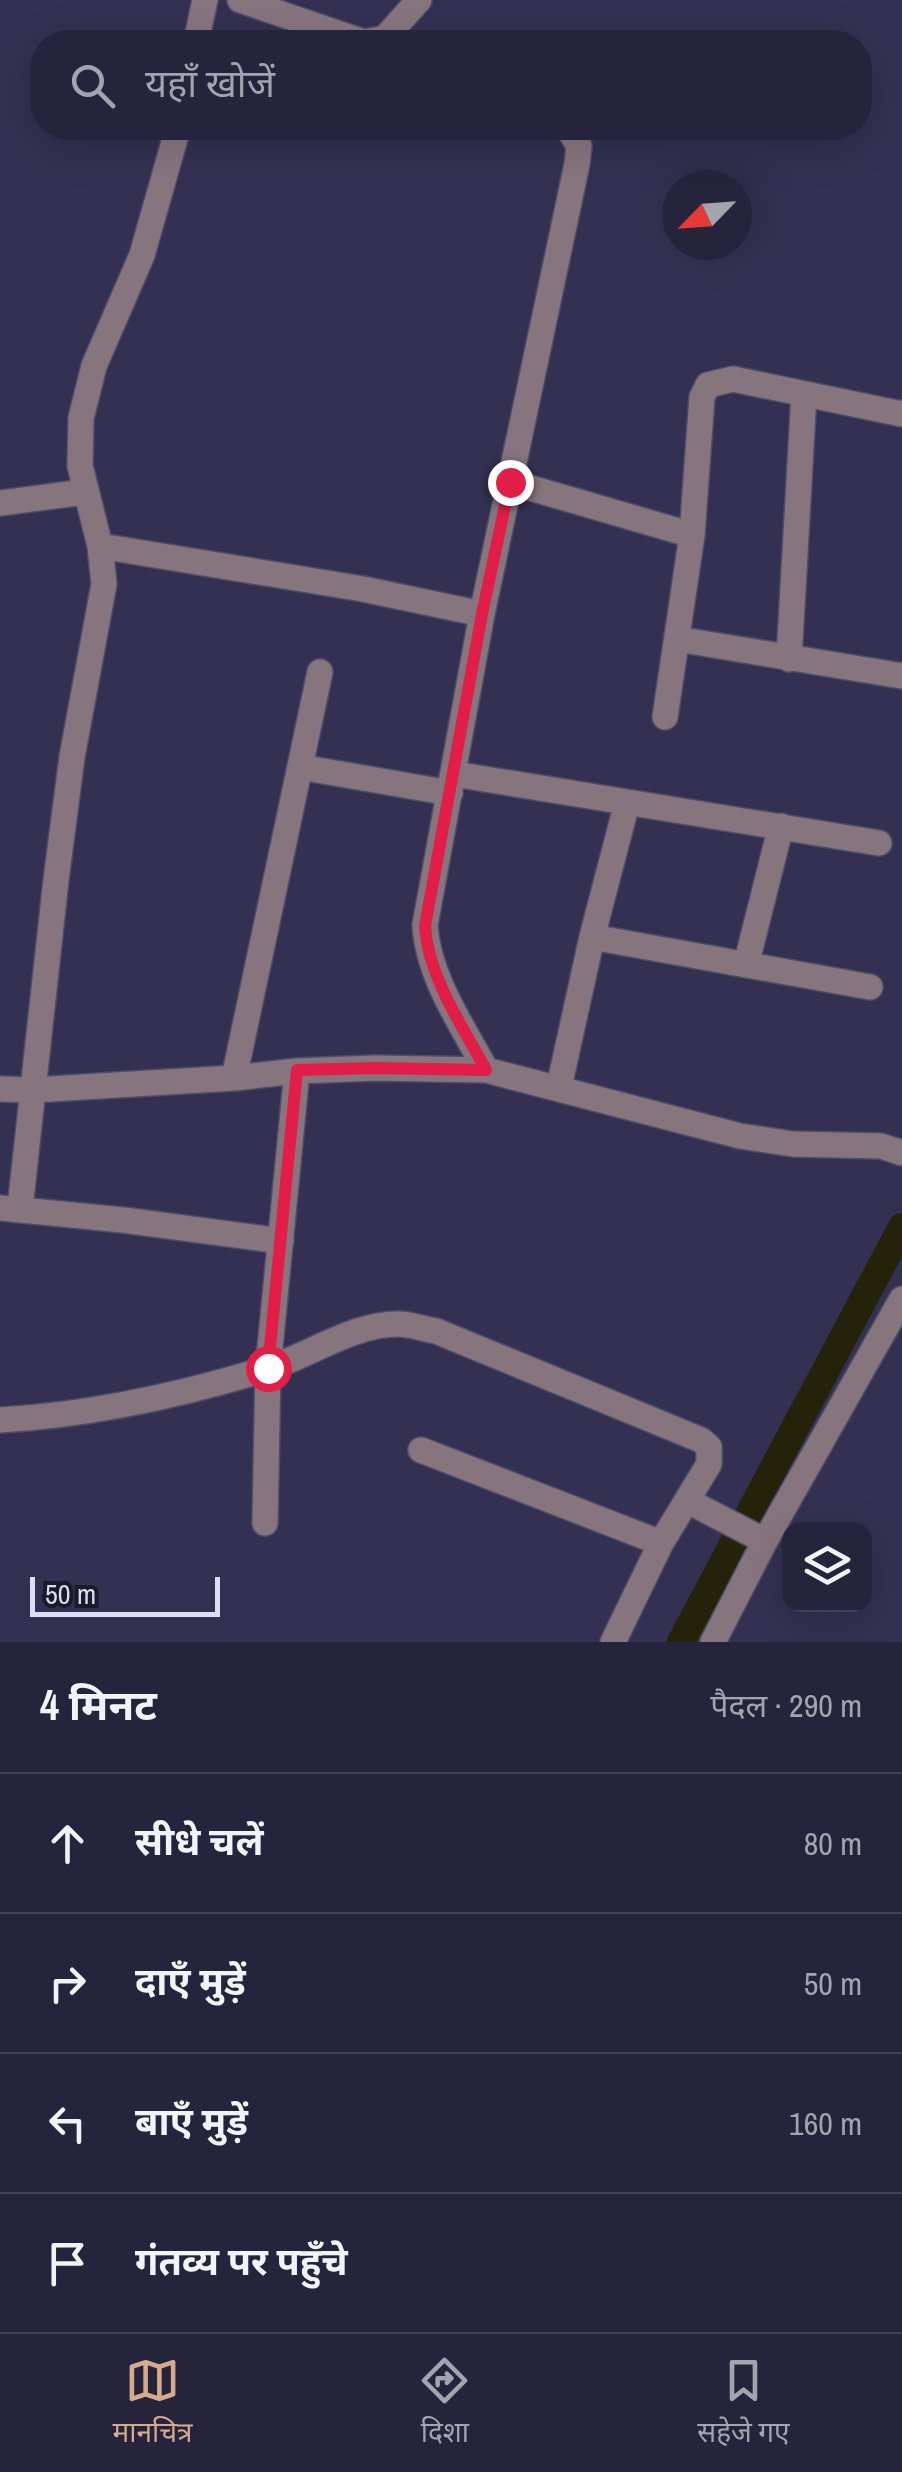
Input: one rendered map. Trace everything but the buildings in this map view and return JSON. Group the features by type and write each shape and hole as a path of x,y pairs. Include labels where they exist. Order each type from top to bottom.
{"street":[{"path":"199,30 205,0"},
{"path":"240,0 329,30"},
{"path":"391,30 419,0"},
{"path":"175,140 142,254 94,366 81,418 80,466 100,546 104,584 68,792 33,1090 10,1208 280,1241"},
{"path":"486,1070 448,999 426,946 425,926 482,614 578,164 575,140"},
{"path":"665,717 692,535 702,397 708,386 733,380 902,414"},
{"path":"789,659 804,394"},
{"path":"510,482 692,535"},
{"path":"0,502 85,492"},
{"path":"100,546 482,614"},
{"path":"677,639 902,676"},
{"path":"234,1078 320,672"},
{"path":"300,768 628,803 879,843"},
{"path":"560,1086 592,938 628,803"},
{"path":"746,965 781,826"},
{"path":"592,938 870,987"},
{"path":"0,1089 234,1078 297,1070 486,1070 769,1142 881,1146 902,1153"},
{"path":"265,1523 268,1368 297,1070"},
{"path":"712,1642 756,1536 902,1299"},
{"path":"0,1420 127,1402 268,1368 356,1332 398,1324 436,1331 709,1446 711,1456 661,1544 613,1642"},
{"path":"421,1450 661,1544"},
{"path":"688,1502 756,1536"}],"waterway":[{"path":"681,1642 902,1227"}],"route":[{"path":"268,1368 297,1070 486,1070 434,968 426,946 425,926 510,482"}]}
